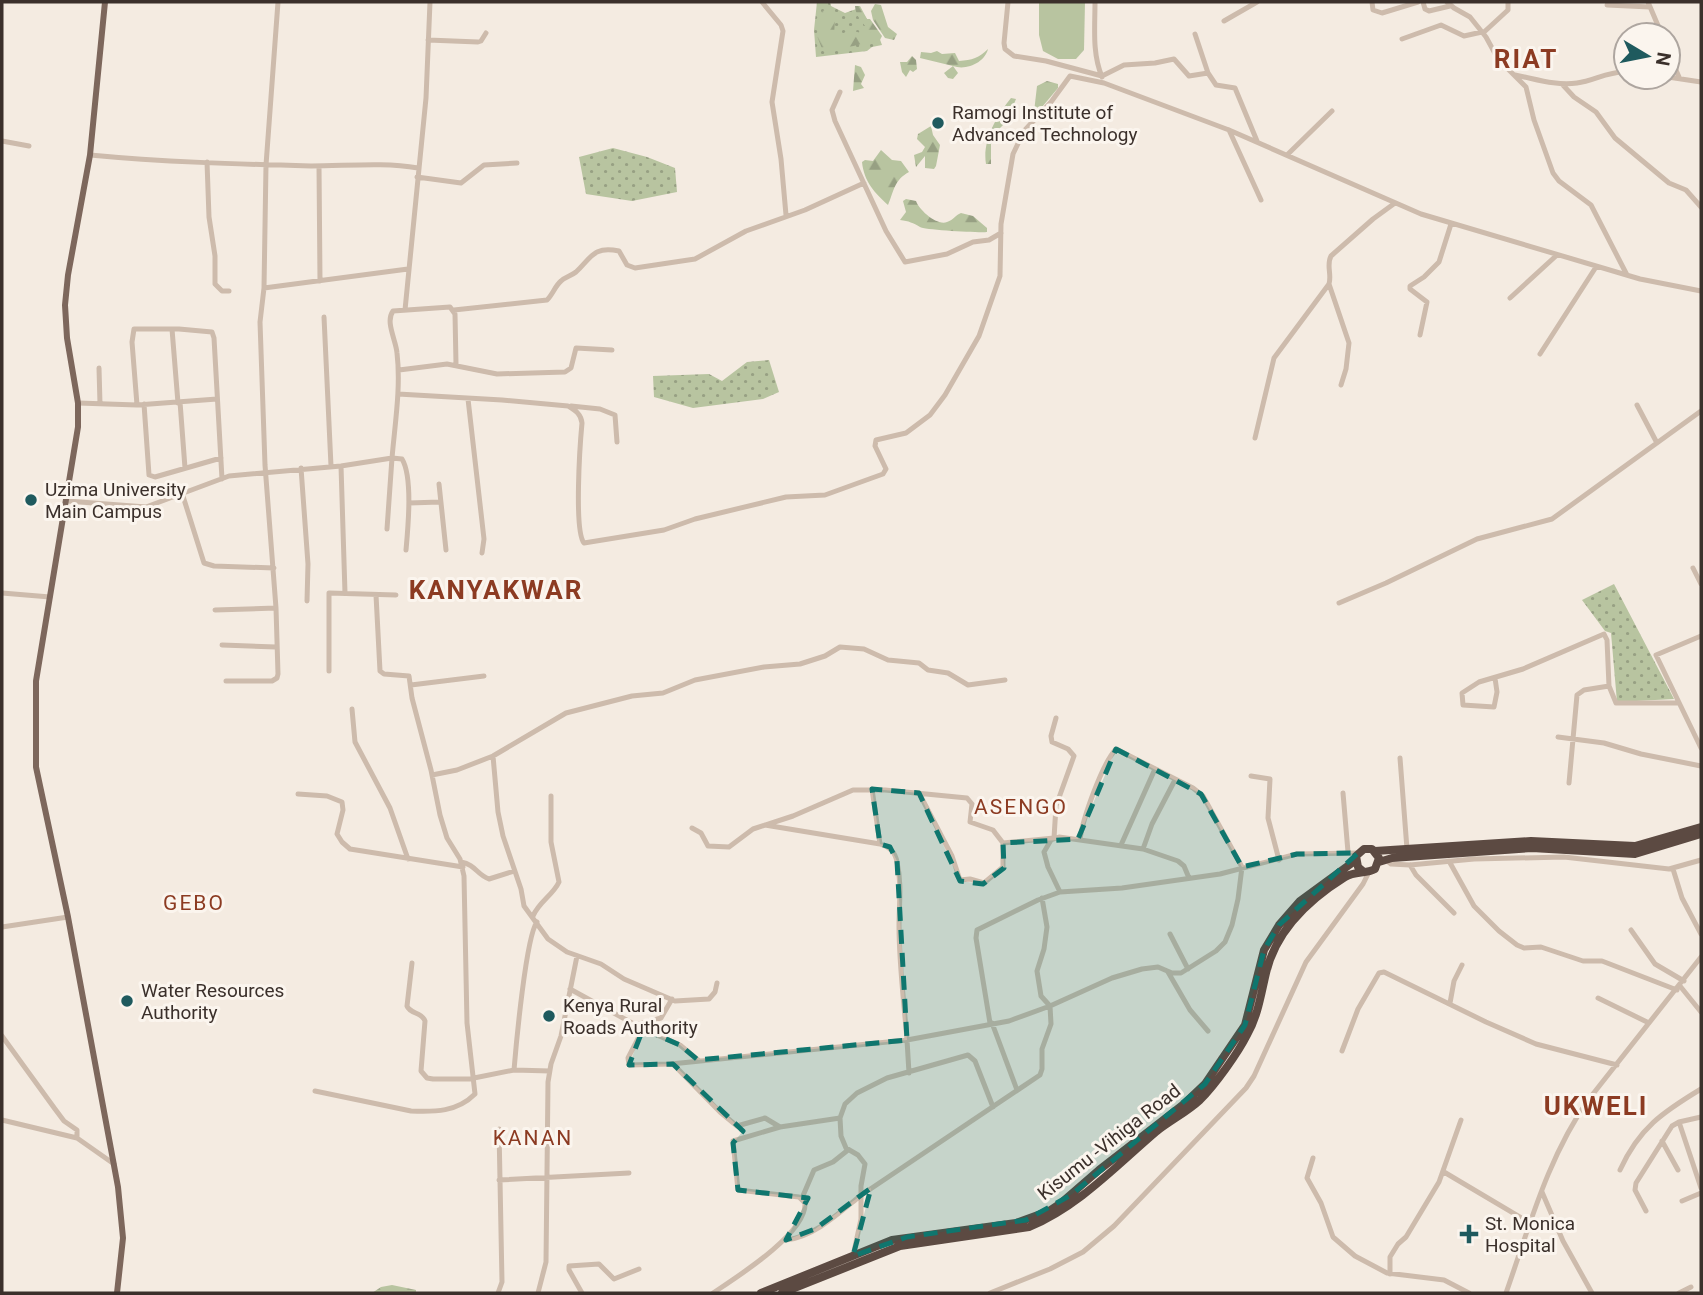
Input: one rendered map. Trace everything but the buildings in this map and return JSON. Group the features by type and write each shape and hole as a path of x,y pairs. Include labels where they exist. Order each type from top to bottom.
{"highway":[{"path":"1382,860 1376,869 1366,872 1357,867 1357,856 1368,848 1375,851 1544,841 1629,847 1650,844 1701,827"},
{"path":"1382,860 1532,848 1635,854 1701,834"},
{"path":"1375,851 1382,860"},
{"name":"Kisumu -Vihiga Road","path":"761,1293 892,1240 1026,1220 1049,1211 1072,1195 1205,1084 1245,1025 1264,950 1279,925 1300,901 1357,856"},
{"name":"Kisumu -Vihiga Road","path":"782,1293 900,1246 1029,1227 1067,1206 1165,1125 1192,1107 1210,1089 1247,1036 1272,953 1284,930 1323,893 1349,875 1366,872"}],"main road":[{"path":"105,2 90,155 65,304 67,338 78,403 77,436 36,681 36,767 68,917 114,1163 123,1238 117,1293"}],"street":[{"path":"226,681 274,680 278,674 260,322 264,288 266,165 278,2"},
{"path":"405,310 426,97 430,2"},
{"path":"762,2 783,31 772,102 786,215"},
{"path":"1009,2 1004,43 1009,53 1014,56 1046,61 1102,76 1124,65 1155,64 1174,59 1189,76 1208,73"},
{"path":"1095,2 1095,44 1104,83"},
{"path":"1224,21 1257,2"},
{"path":"1372,2 1373,10 1382,13 1421,2 1429,11 1449,4 1467,14 1483,32 1497,59 1526,87 1534,120 1553,173 1559,181 1591,205 1627,275"},
{"path":"1402,39 1441,25 1464,36 1483,32 1508,10 1508,2"},
{"path":"1607,5 1649,4 1656,21"},
{"path":"428,40 481,41 486,33"},
{"path":"1195,34 1208,73 1216,85 1235,88 1256,141"},
{"path":"1512,75 1562,85 1592,80 1612,72"},
{"path":"568,406 581,418 579,511 580,538 584,543 664,530 695,519 786,497 825,495 883,474 886,470 876,440 906,433 930,415 945,396 979,336 1000,276 1001,233 1010,166 1020,137 1070,76 1104,83 1229,130 1395,203 1451,224 1596,267 1700,289"},
{"path":"1682,78 1701,82"},
{"path":"1562,85 1596,112 1615,138 1669,183 1686,190 1701,208"},
{"path":"840,92 832,111 886,232 906,263 947,254 973,243 989,240 1001,233"},
{"path":"1288,154 1332,111"},
{"path":"1229,130 1261,200"},
{"path":"2,141 29,146"},
{"path":"90,155 266,165 361,167 390,164 418,168"},
{"path":"207,162 215,284 222,291 229,291"},
{"path":"417,177 461,183 484,165 517,163"},
{"path":"318,166 320,281"},
{"path":"387,528 399,370 389,317 393,312 444,307 454,310 548,300 561,280 575,274 589,256 602,250 620,251 628,265 635,268 695,259 746,230 805,210 864,183"},
{"path":"1255,438 1274,358 1329,284 1329,260 1333,253 1395,203"},
{"path":"1420,335 1427,303 1410,289 1410,286 1439,262 1451,224"},
{"path":"1510,298 1557,255"},
{"path":"1540,354 1596,267"},
{"path":"264,288 408,269"},
{"path":"1329,284 1349,343 1341,385"},
{"path":"454,310 456,365"},
{"path":"324,317 331,466"},
{"path":"172,329 185,468"},
{"path":"136,405 132,342 134,330 212,332 222,479"},
{"path":"399,370 456,365 497,374 565,372 571,368 576,348 612,350"},
{"path":"99,368 100,404"},
{"path":"398,394 600,409 612,413 616,418 617,442"},
{"path":"78,403 136,405 217,399"},
{"path":"468,399 484,538 482,553"},
{"path":"144,404 149,475 155,477 221,458"},
{"path":"1637,405 1657,443"},
{"path":"1339,603 1477,539 1552,519 1701,411"},
{"path":"67,501 138,508 154,505 222,479 301,468 402,459 405,462 409,503 407,550"},
{"path":"341,466 345,593"},
{"path":"301,468 309,564 307,601"},
{"path":"439,484 446,550"},
{"path":"182,494 204,563 214,566 274,568"},
{"path":"409,503 440,502"},
{"path":"1693,569 1701,584"},
{"path":"2,593 50,597"},
{"path":"329,671 329,594 396,595"},
{"path":"315,1091 411,1111 443,1111 467,1102 475,1094 467,1023 462,864 444,828 408,675 384,674 380,671 376,594"},
{"path":"215,610 276,608"},
{"path":"1495,678 1497,692 1494,707 1464,706 1461,695 1479,682 1545,660 1604,634 1607,640 1609,686 1611,696 1617,704 1678,703"},
{"path":"1701,636 1656,654 1701,748"},
{"path":"222,645 276,647"},
{"path":"432,775 457,770 493,756 566,713 632,696 663,693 695,680 764,667 800,664 840,648 864,649 888,660 919,663 928,670 948,673 968,685 1005,680"},
{"path":"411,685 484,676"},
{"path":"1569,783 1578,693 1609,686"},
{"path":"352,709 355,742 390,808 408,859"},
{"path":"1056,718 1051,741 1071,751 1074,756 1056,806 1054,838 1044,849 1044,856 1060,892"},
{"path":"1558,737 1604,743 1626,751 1701,766"},
{"path":"643,1029 628,1058 629,1065 673,1064 907,1040 1009,1021 1131,972 1154,967 1181,973 1216,951 1225,942 1238,900 1242,867 1203,796 1193,788 1124,752 1114,750 1084,817 1080,839"},
{"path":"493,756 500,825 524,906 551,942 577,956 597,962 624,979 682,1002 709,999 715,992 717,982"},
{"path":"1400,758 1407,849"},
{"path":"1121,845 1155,769"},
{"path":"1251,776 1270,779 1268,818 1279,860"},
{"path":"1143,849 1152,824 1175,780"},
{"path":"872,789 880,844"},
{"path":"692,828 701,833 708,846 726,848 753,829 793,816 853,790 872,789 919,793 970,799 970,822 993,831 1003,843 1004,864 1000,871 984,884 970,879 960,881 951,856 919,793"},
{"path":"1343,793 1348,852"},
{"path":"298,794 327,796 342,802 343,810 337,834 350,849 408,859 474,865 481,875 489,879 514,871"},
{"path":"514,1070 533,927 539,904 559,882 551,842 551,796"},
{"path":"765,825 880,844 891,849 897,861 901,893 899,926 909,1073"},
{"path":"1003,843 1054,838 1080,839 1143,849 1178,861 1184,866 1189,878"},
{"path":"1017,1090 991,1023 976,938 977,929 1060,892 1122,888 1220,874 1297,855 1348,852 1357,856"},
{"path":"1382,860 1391,864 1409,865 1564,856 1672,869 1701,860"},
{"path":"1449,861 1474,906 1499,932 1517,945 1524,948 1540,947 1583,961 1602,961 1680,986"},
{"path":"1409,865 1454,913"},
{"path":"1672,869 1682,898 1701,934"},
{"path":"990,1293 1050,1269 1083,1252 1114,1226 1246,1088 1306,962 1363,884 1366,872"},
{"path":"786,1240 798,1238 815,1229 1041,1072 1042,1049 1051,1024 1050,1006 1041,996 1037,971 1047,927 1042,898"},
{"path":"2,927 68,917"},
{"path":"1632,930 1655,964 1680,986 1701,1012"},
{"path":"1170,934 1188,969"},
{"path":"538,1293 546,1262 550,1072 561,1036 577,956"},
{"path":"1506,1293 1560,1147 1576,1119 1588,1099 1701,957"},
{"path":"412,963 407,1006 425,1021 420,1066 427,1078 473,1079 514,1070 550,1072"},
{"path":"1450,1003 1454,981 1462,965"},
{"path":"1168,972 1178,991 1208,1031"},
{"path":"1342,1051 1369,988 1381,972 1393,974 1486,1022 1536,1044 1617,1065"},
{"path":"570,989 643,1029 680,1045 698,1060"},
{"path":"1598,998 1649,1023"},
{"path":"636,1025 661,1018 672,999"},
{"path":"2,1036 64,1121 76,1130 77,1138"},
{"path":"853,1256 860,1219 864,1164 858,1155 848,1150 841,1136 840,1118 845,1104 857,1093 887,1078 971,1056 993,1107"},
{"path":"673,1064 737,1126 765,1118 780,1128"},
{"path":"1620,1170 1643,1130 1672,1106 1701,1090"},
{"path":"1646,1211 1635,1187 1672,1126 1701,1117"},
{"path":"802,1198 741,1192 738,1189 733,1141 780,1128 840,1118"},
{"path":"2,1120 77,1138 114,1163"},
{"path":"1390,1273 1390,1257 1406,1237 1444,1172 1461,1120"},
{"path":"1679,1122 1701,1191 1682,1201"},
{"path":"498,1293 502,1282 499,1129"},
{"path":"1662,1141 1678,1170"},
{"path":"713,1293 786,1240 804,1216 802,1198 814,1170 834,1163 848,1150"},
{"path":"1313,1158 1307,1178 1321,1203 1333,1237 1361,1260 1390,1273 1444,1280 1469,1293"},
{"path":"1444,1172 1530,1223"},
{"path":"499,1181 629,1173"},
{"path":"1542,1192 1563,1241 1592,1293"},
{"path":"582,1293 569,1266 599,1264 614,1279 639,1269"},
{"path":"1679,1293 1691,1287"}],"highlighted area":[{"path":"1116,749 1201,794 1242,867 1297,854 1358,853 1279,925 1264,950 1245,1025 1205,1084 1071,1195 1026,1220 907,1237 853,1256 871,1188 815,1229 786,1240 808,1198 738,1190 733,1143 743,1131 673,1064 629,1065 643,1029 680,1045 698,1060 907,1040 897,861 890,847 880,844 872,789 919,793 960,881 983,884 1004,868 1003,843 1078,839"}],"green space":[{"path":"817,2 830,2 831,6 845,13 859,8 878,34 882,45 867,51 816,57 814,30"},
{"path":"1039,2 1085,2 1084,50 1076,59 1058,59 1043,51 1039,35"},
{"path":"875,4 881,5 888,27 897,34 894,40 885,38 873,20 871,11"},
{"path":"855,6 860,6 867,19 870,19 882,36 880,40 874,41 858,16"},
{"path":"827,10 835,17 834,37 851,30 873,37 828,53 823,51 817,36 822,11"},
{"path":"988,49 983,58 975,64 964,67 920,58 921,52 937,51 942,54 955,53 959,61 968,60 982,55"},
{"path":"912,56 916,60 917,69 913,72 910,70 906,77 900,62 907,62"},
{"path":"855,65 861,67 865,75 861,84 864,88 853,91"},
{"path":"953,66 958,73 953,79 948,78 944,73"},
{"path":"1047,81 1058,84 1058,88 1037,113 1034,112 1037,86"},
{"path":"1011,98 1016,99 1007,121 1000,128 999,137 991,144 991,164 986,164 988,137"},
{"path":"931,126 940,145 936,166 934,169 925,168 925,156 916,167 914,155 922,152 925,147 917,139 918,134"},
{"path":"613,148 675,168 677,192 632,201 586,194 579,157"},
{"path":"881,150 892,160 901,161 909,172 897,182 888,205 868,181 862,162 873,161"},
{"path":"903,201 916,201 924,213 938,222 949,221 961,213 973,216 987,228 987,232 931,229 900,220 906,212"},
{"path":"769,360 779,392 763,399 693,408 654,397 653,376 709,374 722,381 747,362"},
{"path":"1614,584 1674,699 1617,702 1611,633 1605,631 1582,600"},
{"path":"392,1285 416,1290 416,1293 372,1293 381,1287"}],"place":[{"name":"Ramogi Institute of Advanced Technology","path":"938,123"},
{"name":"Uzima University Main Campus","path":"31,500"},
{"name":"Water Resources Authority","path":"127,1001"},
{"name":"Kenya Rural Roads Authority","path":"549,1016"},
{"name":"St. Monica Hospital","path":"1469,1234"}],"district":[{"name":"RIAT","path":"1526,59"},
{"name":"KANYAKWAR","path":"496,590"},
{"name":"ASENGO","path":"1021,807"},
{"name":"GEBO","path":"194,903"},
{"name":"UKWELI","path":"1596,1106"},
{"name":"KANAN","path":"533,1138"}]}
